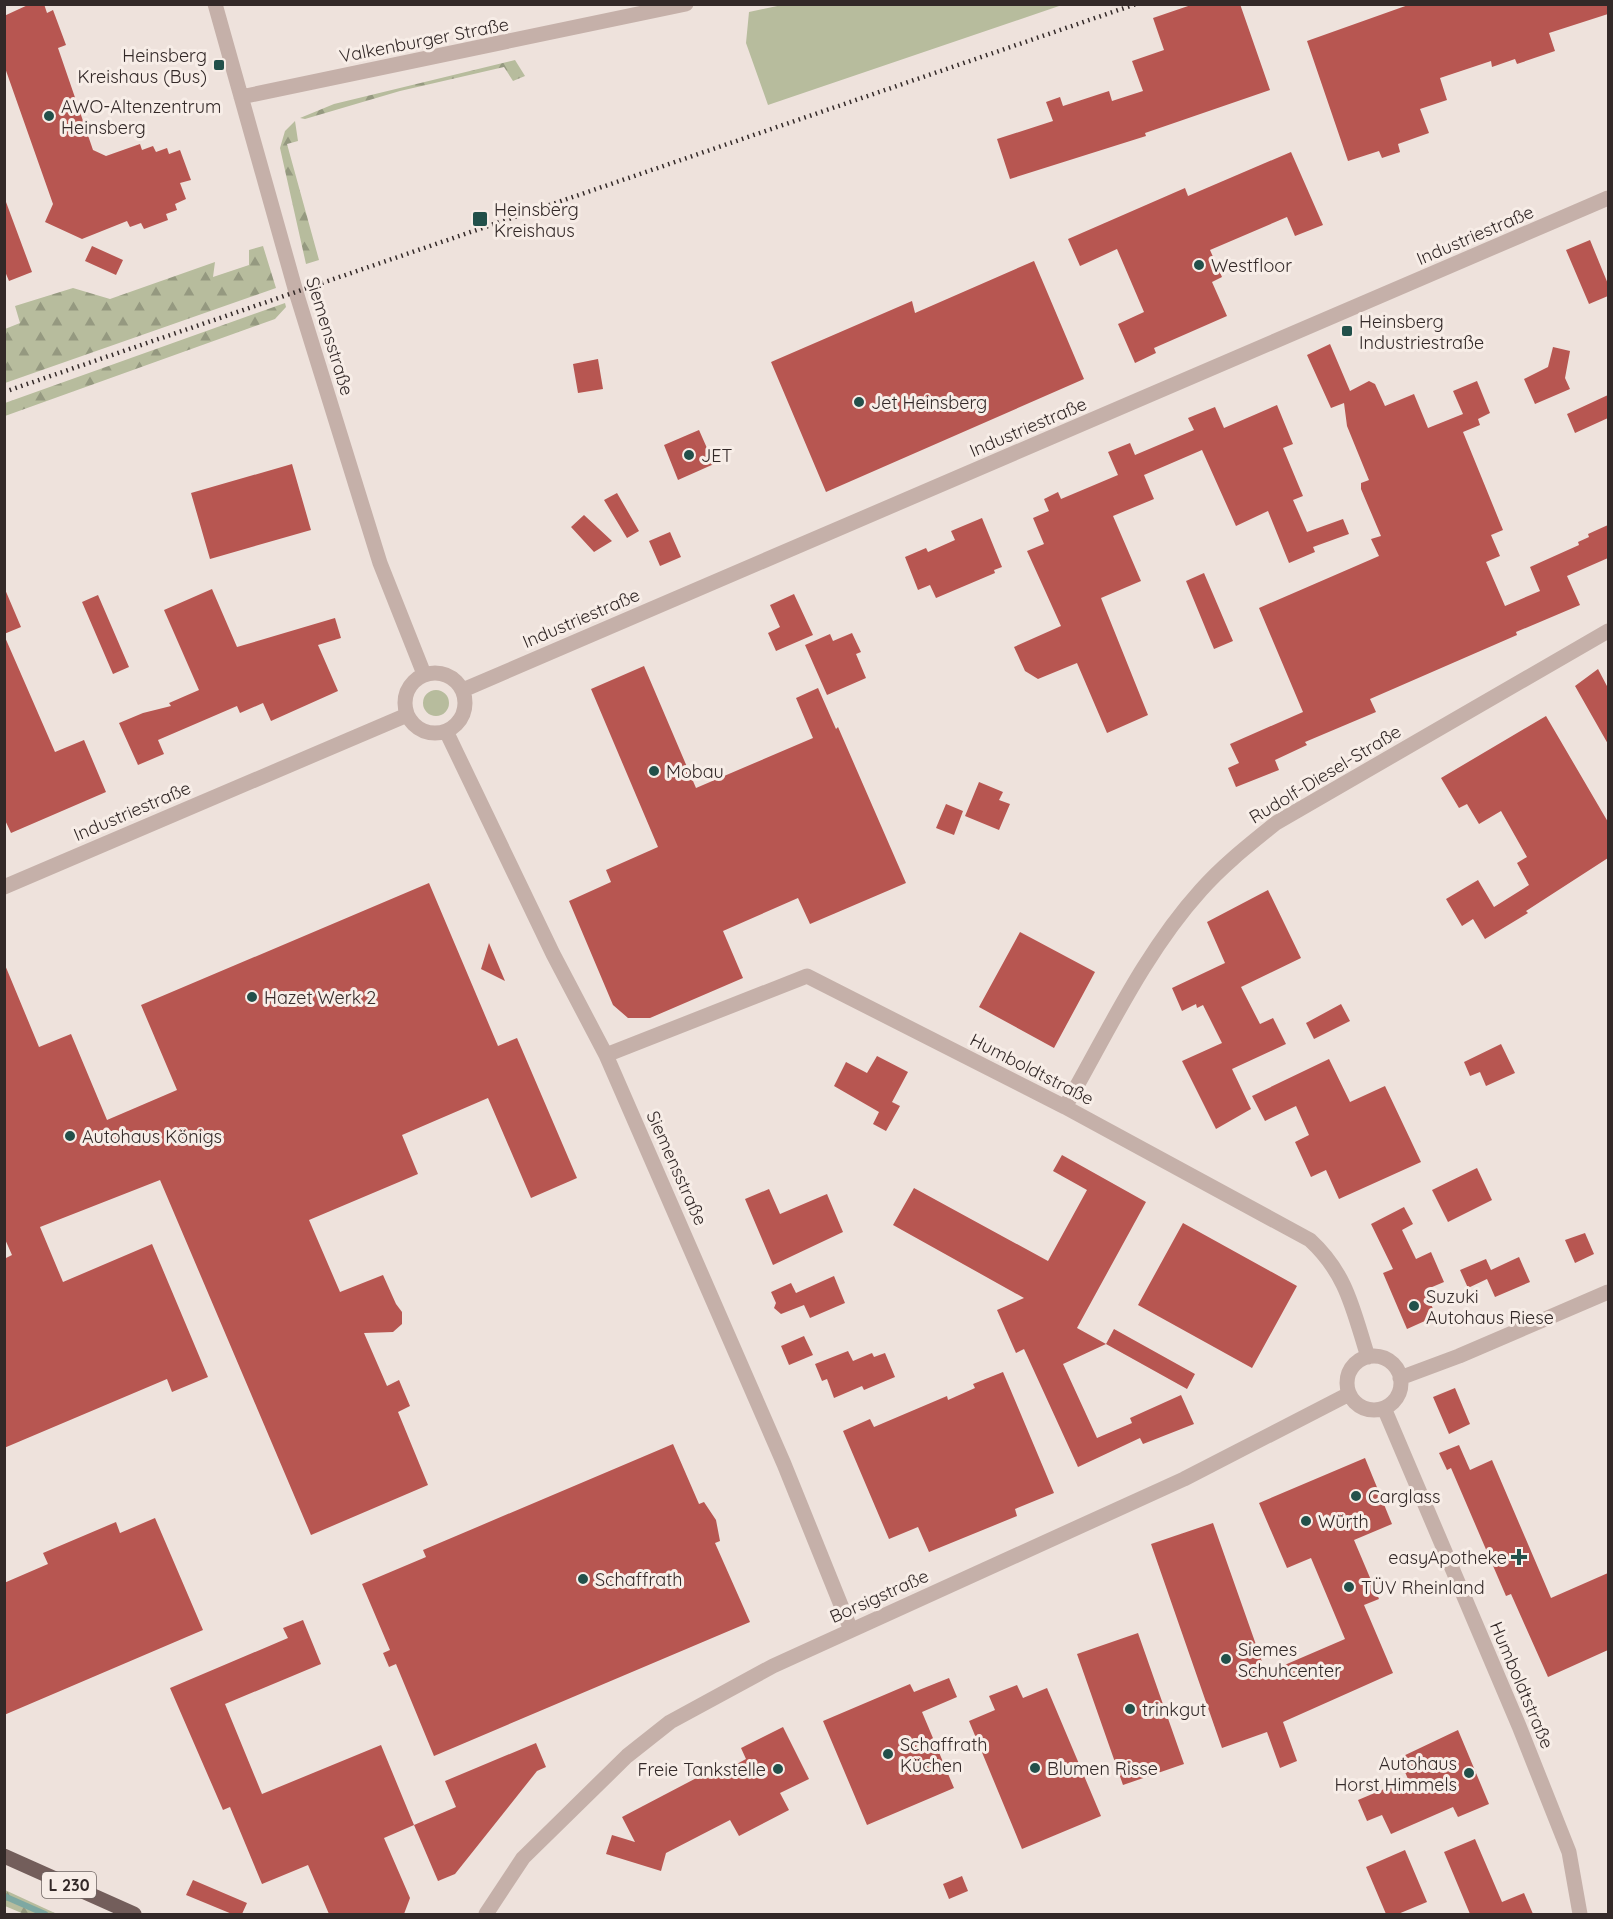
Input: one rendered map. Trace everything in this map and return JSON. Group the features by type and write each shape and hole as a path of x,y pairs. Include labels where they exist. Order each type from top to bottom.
{"main road":[{"name":"L 230","path":"4,1856 134,1914"}],"street":[{"name":"Siemensstraße","path":"215,4 296,292 373,542 424,674"},
{"name":"Valkenburger Straße","path":"241,97 686,4"},
{"name":"Industriestraße","path":"463,690 1608,198"},
{"name":"Rudolf-Diesel-Straße","path":"1065,1107 1156,949 1200,891 1242,850 1276,824 1608,631"},
{"path":"439,672 453,678 463,690 466,706 459,721 446,731 430,733 416,727 407,715 405,699 411,684 424,674 439,672"},
{"name":"Industriestraße","path":"4,887 407,715"},
{"name":"Siemensstraße","path":"446,731 553,954 606,1055 784,1464 851,1630"},
{"name":"Humboldtstraße","path":"606,1055 807,976 1065,1107 1310,1240 1329,1258 1344,1282 1368,1357"},
{"path":"1400,1378 1460,1356 1608,1292"},
{"path":"1368,1357 1385,1358 1397,1370 1400,1378 1398,1396 1384,1408 1376,1410 1360,1407 1349,1394 1347,1379 1349,1371 1354,1365 1368,1357"},
{"name":"Borsigstraße","path":"486,1914 523,1858 571,1808 644,1742 670,1722 714,1696 851,1630 1184,1479 1349,1394"},
{"name":"Humboldtstraße","path":"1384,1408 1519,1726 1569,1852 1580,1914"}],"green space":[{"path":"782,5 1062,5 768,105 746,43 749,12"},
{"path":"515,60 525,76 513,81 504,67 400,91 305,119 300,118 334,104"},
{"path":"295,121 298,141 287,144 319,260 306,264 280,148 285,131"},
{"path":"263,246 276,288 5,383 5,329 20,323 15,306 73,288 110,299 215,262 213,277 249,265 249,250"},
{"path":"285,303 286,307 275,319 5,416 5,403"},
{"path":"436,690 445,694 449,703 445,712 436,716 427,712 423,703 427,694"},
{"path":"5,1890 57,1914 24,1914 5,1906"}],"building":[{"name":"AWO-Altenzentrum Heinsberg","path":"30,4 44,4 47,13 53,10 66,45 58,48 93,150 106,156 140,144 142,150 153,146 156,152 167,148 169,154 180,150 191,180 180,183 186,199 175,204 177,210 166,214 168,220 144,229 141,223 130,227 127,221 82,239 45,222 53,204 4,65 4,16"},
{"path":"1194,4 1240,4 1270,90 1145,133 1146,136 1010,179 997,139 1053,121 1046,102 1060,97 1063,106 1109,91 1112,101 1143,91 1132,61 1164,50 1153,18"},
{"path":"1411,4 1608,4 1608,14 1549,33 1555,51 1517,64 1515,59 1492,67 1491,61 1440,78 1447,100 1420,109 1429,133 1398,144 1400,152 1382,158 1379,151 1348,161 1307,41"},
{"path":"1291,152 1323,225 1295,236 1287,217 1210,250 1222,277 1212,282 1227,316 1154,348 1156,353 1135,363 1118,324 1144,312 1117,249 1080,266 1068,239 1185,188 1188,196"},
{"path":"6,202 32,272 9,281 4,269"},
{"path":"1590,240 1608,284 1608,296 1589,304 1566,250"},
{"path":"92,246 123,260 116,275 85,261"},
{"path":"1034,261 1084,379 826,492 771,362 912,301 915,313"},
{"path":"1330,344 1350,391 1369,381 1375,384 1385,406 1414,394 1428,428 1463,414 1453,391 1477,381 1490,413 1478,419 1480,425 1463,432 1503,530 1491,535 1500,556 1486,562 1505,606 1540,591 1530,567 1579,545 1578,542 1589,537 1588,534 1608,525 1608,558 1567,576 1580,605 1370,699 1376,712 1305,742 1307,745 1275,760 1279,770 1236,787 1228,768 1239,763 1230,744 1303,712 1259,608 1379,556 1371,539 1381,536 1361,489 1361,483 1369,480 1347,426 1344,403 1331,408 1307,355"},
{"path":"1553,347 1570,351 1565,378 1570,389 1535,404 1524,379 1548,367"},
{"path":"598,359 603,389 578,393 573,364"},
{"path":"1608,395 1608,418 1575,433 1567,414"},
{"path":"1277,405 1293,444 1283,448 1303,496 1293,500 1307,532 1343,519 1349,534 1313,547 1315,552 1289,563 1268,511 1236,526 1202,450 1144,475 1154,499 1113,516 1141,581 1101,598 1148,715 1107,733 1077,663 1038,679 1025,671 1014,647 1061,626 1027,551 1044,544 1033,518 1049,511 1044,499 1058,492 1061,499 1118,475 1108,452 1130,443 1135,455 1194,430 1188,418 1215,407 1224,428"},
{"name":"JET","path":"699,430 714,464 678,480 664,445"},
{"path":"292,464 311,530 210,559 191,493"},
{"path":"617,493 639,531 627,538 604,500"},
{"path":"584,515 612,541 594,552 571,527"},
{"path":"982,518 1002,567 994,570 995,573 936,598 930,585 918,590 905,557 926,548 928,552 955,540 951,531"},
{"path":"670,532 681,557 660,566 649,541"},
{"path":"1204,573 1233,641 1214,649 1186,581"},
{"path":"4,587 21,627 4,634"},
{"path":"212,589 237,647 335,618 341,638 318,645 338,691 271,721 263,703 240,713 237,706 158,740 164,754 138,765 119,723 143,713 171,706 169,703 199,690 164,610"},
{"path":"794,594 813,635 776,651 768,633 780,627 770,605"},
{"path":"98,595 129,667 113,674 82,602"},
{"path":"852,633 861,652 856,654 866,678 827,695 805,645 830,634 833,641"},
{"path":"4,635 55,752 84,740 106,792 11,833 4,818"},
{"path":"644,666 696,788 813,738 796,698 818,688 836,729 838,727 906,883 810,924 798,898 723,931 743,978 650,1018 628,1018 613,1005 569,901 611,882 606,870 658,847 591,689"},
{"path":"1598,669 1608,688 1608,744 1575,686"},
{"path":"1546,716 1608,822 1608,858 1526,911 1528,913 1485,939 1473,919 1462,926 1446,899 1478,880 1494,907 1529,885 1517,863 1527,857 1501,811 1479,824 1467,804 1459,808 1441,778"},
{"path":"979,782 1003,792 999,800 1010,804 999,830 965,816"},
{"path":"946,804 963,811 954,835 936,828"},
{"path":"429,883 498,1046 517,1038 577,1178 531,1198 488,1098 402,1135 418,1174 309,1220 340,1292 383,1275 402,1312 402,1324 393,1332 364,1333 387,1386 399,1380 410,1406 398,1412 428,1485 311,1535 160,1180 40,1227 63,1282 152,1244 208,1377 172,1392 167,1379 4,1448 4,1259 12,1255 4,1237 5,965 39,1047 71,1034 107,1120 177,1090 141,1005"},
{"path":"1268,890 1301,958 1241,987 1260,1024 1273,1018 1286,1044 1232,1069 1251,1109 1216,1129 1182,1061 1222,1043 1203,1005 1197,1008 1196,1004 1182,1011 1172,988 1225,963 1207,922"},
{"path":"1020,932 1095,972 1054,1048 979,1007"},
{"path":"489,943 505,981 481,969"},
{"path":"1341,1004 1350,1021 1314,1039 1306,1023"},
{"path":"1501,1044 1515,1073 1486,1086 1480,1072 1470,1076 1464,1062"},
{"path":"877,1056 908,1072 892,1102 900,1106 886,1131 873,1124 879,1112 834,1086 846,1062 867,1073"},
{"path":"1329,1059 1350,1102 1385,1086 1421,1162 1339,1199 1326,1170 1311,1177 1295,1142 1309,1135 1296,1106 1265,1121 1252,1096"},
{"path":"1062,1155 1146,1202 1077,1328 1106,1344 1063,1364 1097,1438 1132,1423 1130,1418 1181,1395 1194,1424 1143,1444 1140,1438 1078,1467 1024,1349 1016,1353 997,1310 1024,1298 893,1225 914,1188 1048,1261 1087,1190 1053,1171"},
{"path":"1477,1168 1492,1200 1448,1222 1432,1190"},
{"path":"769,1189 780,1214 827,1194 843,1232 773,1265 745,1199"},
{"path":"1404,1207 1413,1224 1402,1230 1416,1259 1431,1252 1444,1282 1425,1290 1436,1316 1407,1329 1383,1273 1393,1269 1371,1224"},
{"path":"1183,1223 1297,1286 1252,1368 1138,1305"},
{"path":"1585,1233 1594,1254 1575,1263 1565,1240"},
{"path":"1519,1257 1530,1282 1495,1297 1487,1279 1468,1288 1460,1270 1486,1259 1491,1270"},
{"path":"834,1276 845,1303 810,1318 804,1305 781,1314 774,1308 776,1303 771,1292 791,1283 796,1293"},
{"path":"1114,1329 1195,1374 1187,1389 1106,1344"},
{"path":"804,1336 813,1355 789,1365 781,1346"},
{"path":"848,1351 853,1361 872,1353 874,1357 885,1353 895,1377 864,1390 862,1386 834,1398 827,1379 822,1381 815,1364"},
{"path":"1003,1372 1054,1493 1015,1509 1017,1516 929,1552 918,1527 889,1539 843,1431 870,1419 874,1427 947,1396 948,1400 975,1388 973,1384"},
{"path":"1455,1388 1470,1424 1449,1434 1433,1397"},
{"name":"Schaffrath","path":"673,1444 699,1504 704,1502 716,1520 720,1541 715,1543 750,1622 434,1756 396,1664 389,1667 383,1653 390,1650 362,1584 426,1557 423,1550"},
{"path":"1459,1445 1470,1470 1492,1460 1551,1598 1608,1573 1608,1650 1548,1677 1511,1594 1506,1596 1451,1468 1447,1470 1439,1453"},
{"path":"1365,1458 1392,1524 1354,1540 1379,1599 1364,1605 1393,1673 1283,1722 1297,1761 1280,1768 1267,1732 1222,1748 1151,1544 1213,1523 1266,1673 1345,1639 1311,1558 1287,1568 1259,1503"},
{"path":"155,1518 203,1630 4,1715 4,1583 48,1564 43,1553 116,1522 120,1533"},
{"path":"303,1620 321,1664 225,1704 262,1794 381,1745 414,1825 384,1838 410,1898 404,1914 329,1914 308,1865 262,1884 230,1807 223,1810 170,1688 288,1638 283,1628"},
{"name":"trinkgut","path":"1138,1633 1184,1764 1123,1785 1077,1654"},
{"name":"Schaffrath Küchen","path":"949,1678 957,1697 922,1712 954,1788 867,1825 823,1721 910,1684 914,1692"},
{"name":"Blumen Risse","path":"1017,1685 1023,1698 1047,1688 1101,1816 1022,1849 969,1721 995,1710 989,1696"},
{"path":"783,1727 809,1779 780,1793 789,1810 739,1836 730,1820 666,1853 661,1871 606,1854 612,1835 635,1842 622,1817 706,1773 709,1779 746,1759 741,1748"},
{"path":"1458,1730 1489,1804 1458,1817 1453,1807 1391,1834 1382,1815 1367,1821 1358,1800 1408,1779 1399,1758"},
{"path":"536,1743 546,1767 537,1771 455,1874 438,1881 414,1825 456,1807 445,1781"},
{"path":"1475,1839 1502,1902 1524,1893 1533,1914 1470,1914 1444,1852"},
{"path":"1405,1850 1427,1902 1398,1914 1386,1914 1366,1867"},
{"path":"962,1876 968,1891 949,1899 943,1884"},
{"path":"193,1880 247,1903 242,1914 232,1914 186,1895"}],"waterway":[{"path":"4,1896 45,1914"}],"railway":[{"path":"4,392 1136,4"}],"place":[{"name":"Heinsberg Kreishaus (Bus)","path":"219,65"},
{"name":"AWO-Altenzentrum Heinsberg","path":"49,116"},
{"name":"Heinsberg Kreishaus","path":"480,219"},
{"name":"Westfloor","path":"1199,265"},
{"name":"Heinsberg Industriestraße","path":"1347,331"},
{"name":"Jet Heinsberg","path":"859,402"},
{"name":"JET","path":"689,455"},
{"name":"Mobau","path":"654,771"},
{"name":"Hazet Werk 2","path":"252,997"},
{"name":"Autohaus Königs","path":"70,1136"},
{"name":"Suzuki Autohaus Riese","path":"1414,1306"},
{"name":"Carglass","path":"1356,1496"},
{"name":"Würth","path":"1306,1521"},
{"name":"easyApotheke","path":"1519,1557"},
{"name":"Schaffrath","path":"583,1579"},
{"name":"TÜV Rheinland","path":"1349,1587"},
{"name":"Siemes Schuhcenter","path":"1226,1659"},
{"name":"trinkgut","path":"1130,1709"},
{"name":"Schaffrath Küchen","path":"888,1754"},
{"name":"Blumen Risse","path":"1035,1768"},
{"name":"Freie Tankstelle","path":"778,1769"},
{"name":"Autohaus Horst Himmels","path":"1469,1773"}]}
